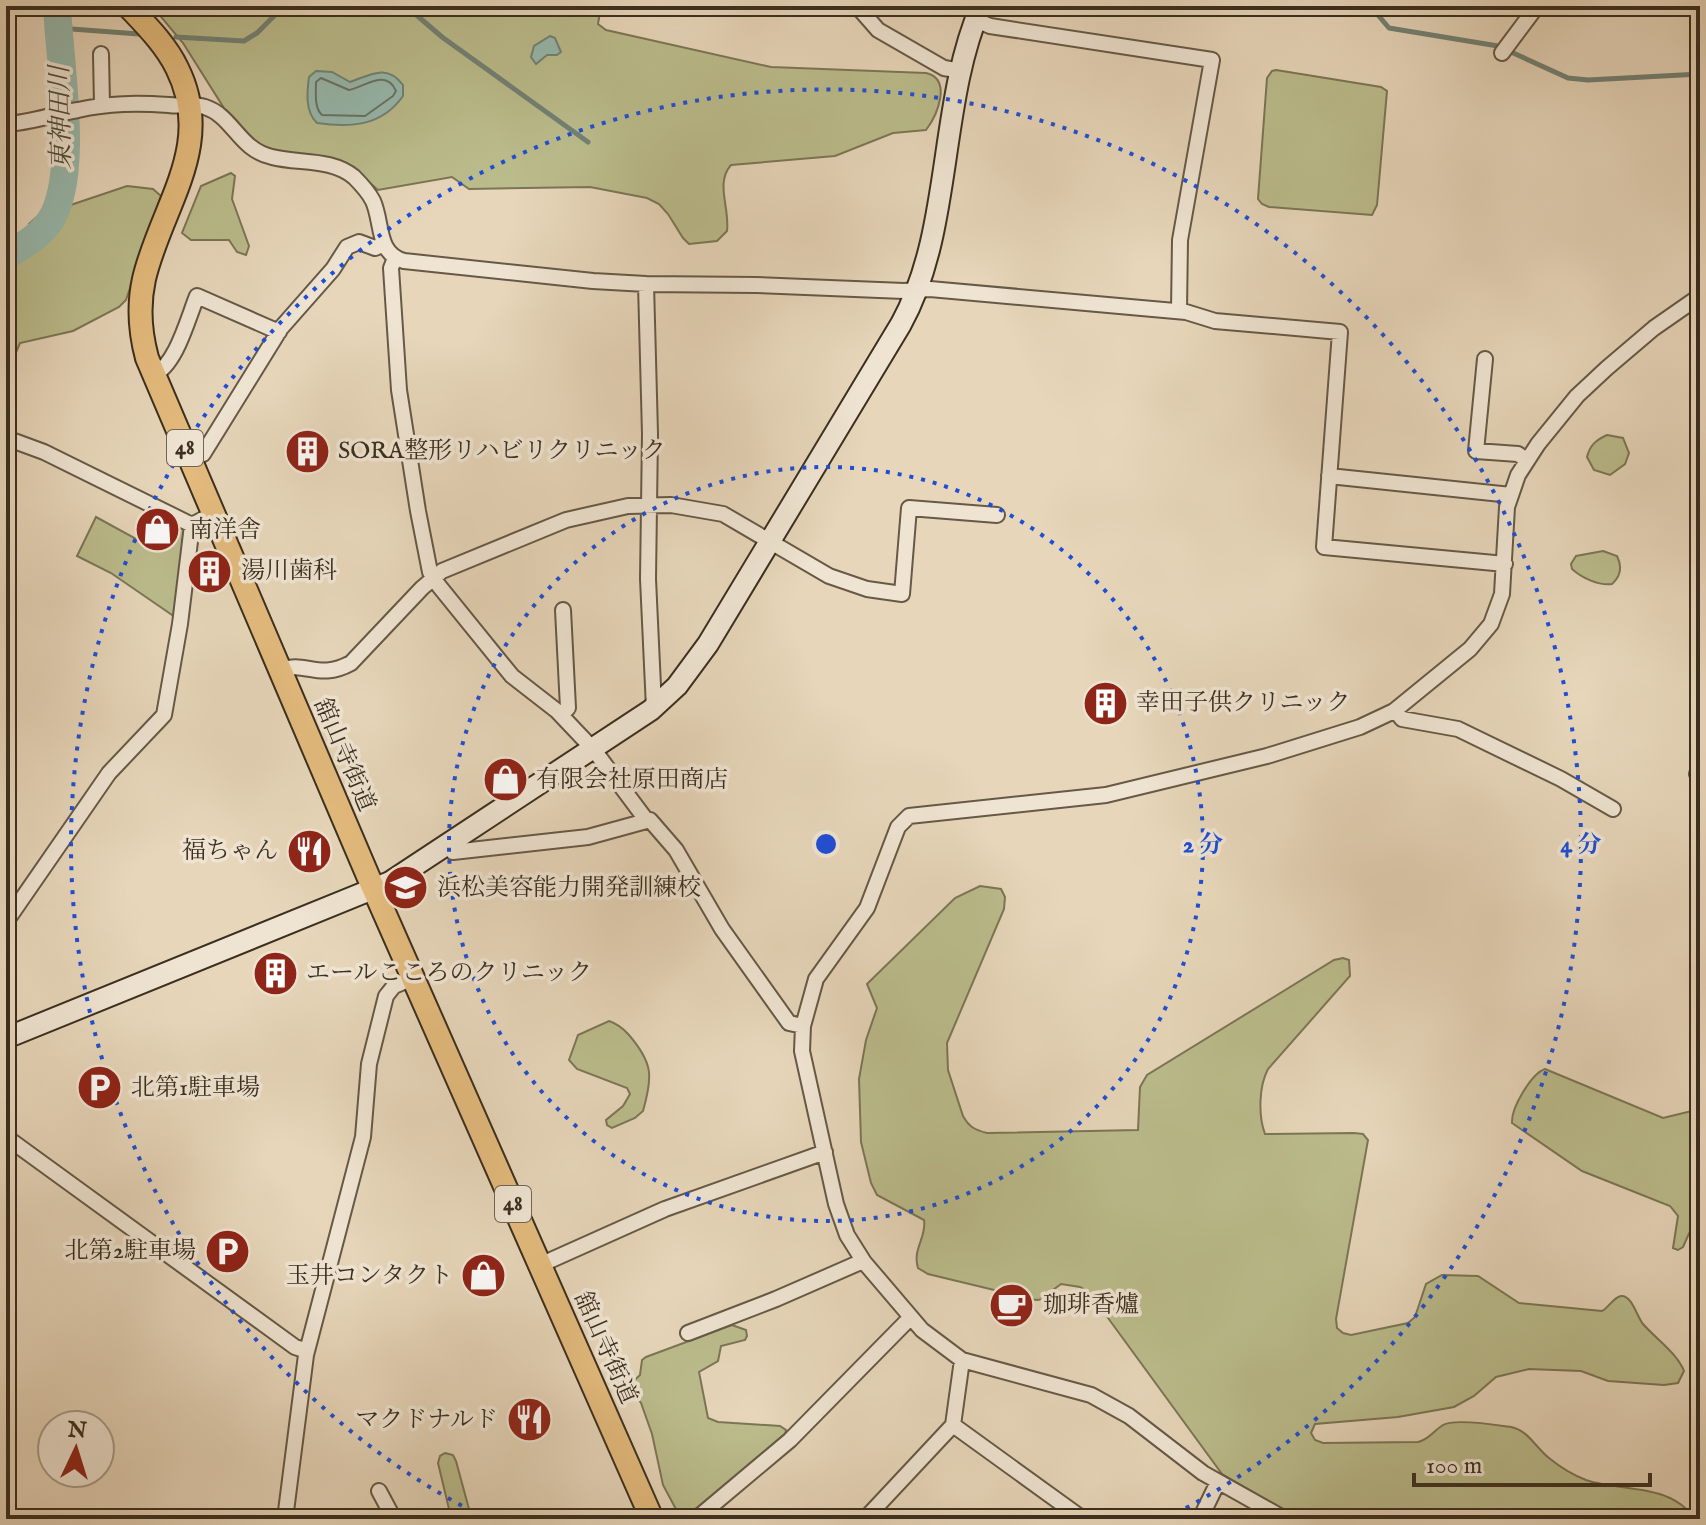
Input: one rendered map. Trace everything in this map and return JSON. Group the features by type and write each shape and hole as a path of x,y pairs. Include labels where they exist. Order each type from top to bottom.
{"main road":[{"name":"舘山寺街道","path":"128,6 168,53 183,81 191,128 187,160 154,246 142,294 143,342 153,375 373,888 652,1519"}],"street":[{"path":"857,6 878,30 944,68 962,71"},
{"path":"1502,53 1537,6"},
{"path":"6,1038 390,882 654,708 689,672 901,324 917,290 927,256 962,71 978,13"},
{"path":"978,13 990,26 1212,60 1178,254 1179,311"},
{"path":"101,54 102,105"},
{"path":"6,124 133,102 202,106 215,111 243,143 256,152 334,166 350,174 372,200 384,244 395,258 561,278 646,284 930,289 1179,311 1215,321 1340,332 1324,547 1505,564"},
{"path":"190,459 203,454 279,332 333,269 347,247 359,242 375,248 384,244"},
{"path":"395,258 391,268 399,390 430,572 512,676 561,715 594,750 647,821"},
{"path":"646,284 650,434 647,505 654,708"},
{"path":"153,375 163,371 174,354 197,296 279,332"},
{"path":"1285,1519 1218,1482 1129,1416 1091,1395 962,1360 922,1330 863,1261 841,1219 802,1051 803,1026 816,979 835,957 867,908 904,818 969,808 1106,795 1267,756 1360,727 1395,710 1481,637 1498,609 1505,564 1504,524 1511,495 1526,460 1557,420 1599,375 1638,341 1700,296"},
{"path":"1485,359 1476,451 1518,454 1526,460"},
{"path":"6,438 44,452 192,525"},
{"path":"1329,476 1511,495"},
{"path":"280,670 292,667 326,672 351,663 434,578 454,565 566,520 607,509 647,505 692,507 723,514 829,576 867,589 902,594 909,508 997,515"},
{"path":"192,525 213,514"},
{"path":"6,922 109,773 164,715 180,624 192,525"},
{"path":"561,715 568,708 563,610"},
{"path":"1395,710 1402,719 1458,729 1561,779 1613,809"},
{"path":"1700,768 1697,774 1700,776"},
{"path":"448,844 453,852 574,839 650,820 676,850 727,936 789,1023 803,1026"},
{"path":"285,1519 307,1351 363,1137 368,1072 386,996 394,986 413,978"},
{"path":"6,1137 295,1347 307,1351"},
{"path":"540,1265 665,1209 825,1152"},
{"path":"688,1333 863,1261"},
{"path":"696,1519 790,1440 911,1317"},
{"path":"868,1518 953,1425 962,1360"},
{"path":"953,1425 1083,1519"},
{"path":"1200,1519 1218,1482"},
{"path":"379,1491 394,1519"}],"green space":[{"path":"152,6 601,6 598,24 606,30 771,67 926,73 939,82 941,89 938,107 926,130 893,133 835,156 731,165 726,172 723,188 727,231 717,241 689,244 659,204 647,198 590,187 469,189 452,177 378,190 354,169 259,146 229,116 183,43"},
{"path":"1276,70 1381,87 1387,91 1377,205 1372,215 1269,207 1258,199 1267,78"},
{"path":"231,173 235,176 232,199 249,246 246,255 237,252 229,240 191,240 182,233 201,186"},
{"path":"127,186 153,189 161,196 126,300 119,307 73,331 20,343 6,376 6,260 17,261 26,255 29,224 38,216"},
{"path":"1607,435 1623,438 1629,453 1625,464 1610,475 1594,470 1587,457 1594,443"},
{"path":"96,517 156,550 171,522 182,528 185,533 175,617 111,573 77,556"},
{"path":"1603,551 1617,556 1619,560 1619,574 1612,584 1591,581 1572,569 1571,564 1576,556"},
{"path":"980,886 1001,889 1005,897 1004,909 947,1043 948,1070 963,1116 973,1128 987,1133 1138,1130 1140,1087 1147,1075 1334,960 1349,960 1350,976 1268,1069 1260,1101 1265,1134 1354,1133 1363,1134 1368,1140 1336,1319 1337,1328 1351,1335 1408,1323 1415,1317 1426,1284 1442,1275 1478,1276 1519,1303 1602,1311 1616,1298 1625,1297 1643,1324 1671,1352 1684,1371 1678,1383 1664,1385 1608,1381 1581,1371 1529,1369 1496,1377 1474,1396 1454,1407 1398,1417 1315,1424 1311,1433 1315,1440 1323,1443 1418,1442 1449,1423 1511,1427 1527,1435 1549,1458 1576,1476 1600,1484 1660,1494 1685,1507 1694,1519 1300,1519 1222,1474 1089,1292 1061,1284 1046,1299 1036,1300 928,1274 918,1268 917,1255 924,1220 877,1195 861,1142 859,1079 866,1040 877,1008 867,984 955,898"},
{"path":"609,1021 622,1028 637,1045 649,1070 643,1111 612,1128 606,1120 623,1106 630,1094 627,1088 577,1069 569,1060 578,1035"},
{"path":"1545,1069 1663,1118 1700,1109 1700,1209 1683,1247 1678,1250 1673,1248 1678,1216 1670,1206 1582,1171 1512,1123 1523,1092 1534,1077"},
{"path":"732,1325 746,1330 745,1340 721,1346 718,1361 699,1372 708,1418 718,1422 780,1426 786,1430 785,1434 694,1512 687,1515 678,1513 663,1485 652,1434 641,1403 625,1394 624,1390 640,1375 642,1360 646,1357"},
{"path":"445,1453 453,1455 456,1461 469,1509 502,1519 463,1519 449,1509 438,1463"}],"water":[{"path":"550,36 555,38 561,52 547,55 536,64 531,57 534,46"},
{"path":"316,71 332,72 350,82 371,74 391,74 403,85 403,96 385,114 365,123 317,123 310,113 307,95 309,77"}],"waterway":[{"name":"東神田川","path":"6,256 41,232 59,201 64,176 66,117 57,6"},
{"path":"176,37 244,41 257,33 284,6"},
{"path":"406,6 442,37 588,142"},
{"path":"1377,6 1378,15 1389,28 1498,46"},
{"path":"58,28 139,34"},
{"path":"1511,52 1568,78 1588,80 1700,74"}],"place":[{"name":"SORA整形リハビリクリニック","path":"307,451"},
{"name":"南洋舎","path":"158,530"},
{"name":"湯川歯科","path":"210,571"},
{"name":"幸田子供クリニック","path":"1105,703"},
{"name":"有限会社原田商店","path":"505,780"},
{"name":"福ちゃん","path":"309,851"},
{"name":"浜松美容能力開発訓練校","path":"406,888"},
{"name":"エールこころのクリニック","path":"275,973"},
{"name":"北第1駐車場","path":"100,1088"},
{"name":"北第2駐車場","path":"227,1251"},
{"name":"玉井コンタクト","path":"484,1276"},
{"name":"珈琲香爐","path":"1012,1305"},
{"name":"マクドナルド","path":"529,1420"}]}
